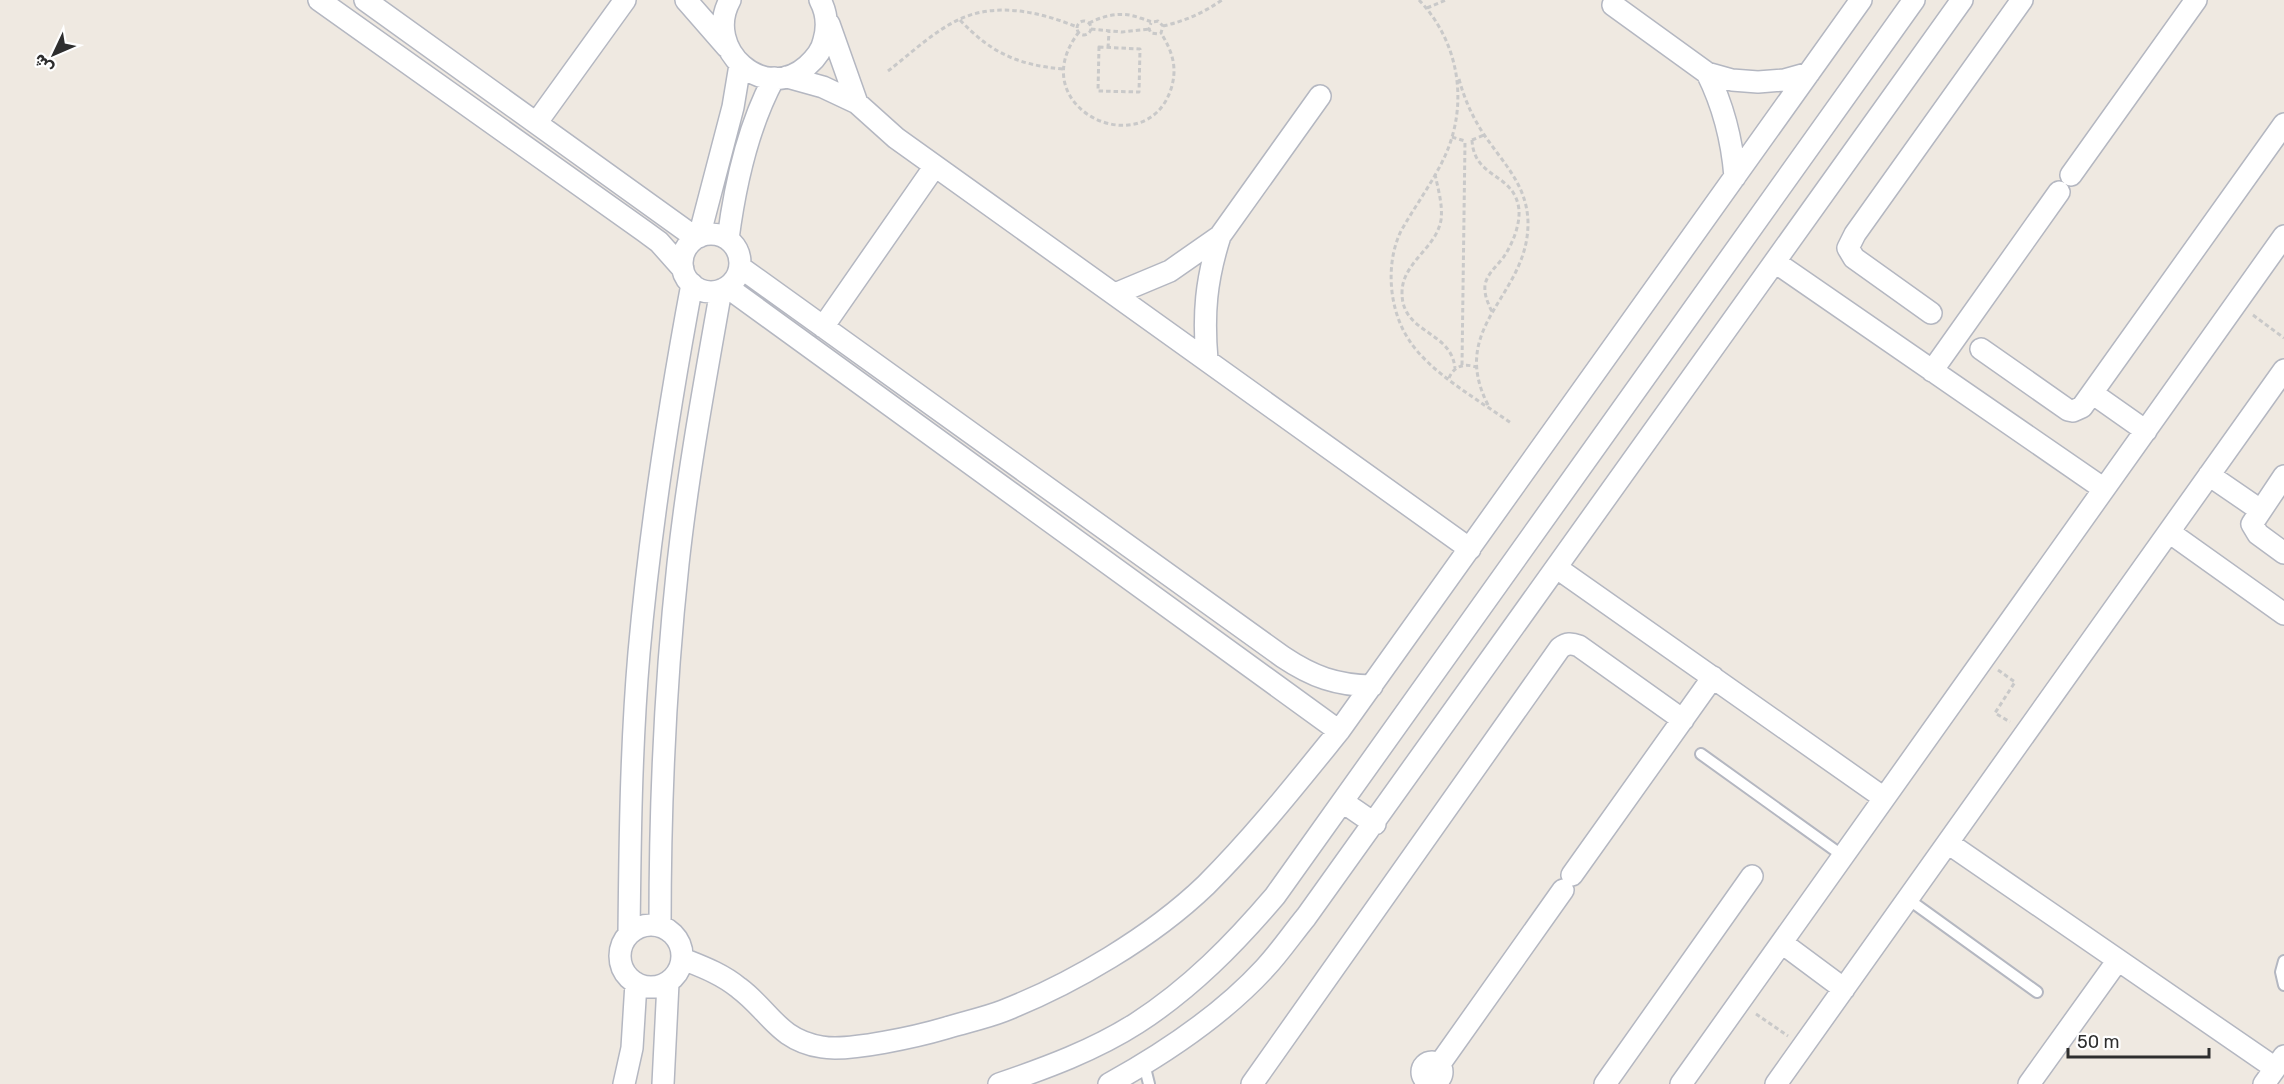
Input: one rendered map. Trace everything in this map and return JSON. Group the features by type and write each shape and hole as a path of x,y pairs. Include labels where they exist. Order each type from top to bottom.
{"street":[{"path":"319,0 659,242 687,277 701,290 711,292 724,289 734,282 740,267 740,256 728,239 708,234 697,238 685,251 687,277 660,469 639,654 630,841 629,934"},
{"path":"365,0 697,238"},
{"path":"537,122 626,0"},
{"path":"686,0 734,57 762,76 781,77 823,87 857,103 889,132 935,166 1470,549"},
{"path":"697,238 733,107 734,57 724,36 723,21 730,0"},
{"path":"683,959 713,970 740,988 779,1029 800,1042 823,1048 847,1047 926,1034 1002,1011 1074,979 1142,937 1204,887 1259,829 1339,731 1861,0"},
{"path":"999,1084 1045,1068 1136,1024 1180,992 1237,940 1275,896 1914,0"},
{"path":"1110,1084 1146,1074 1231,1001 1265,968 1306,917 1375,824 1962,0"},
{"path":"1931,313 1854,258 1848,248 1855,234 2022,0"},
{"path":"1932,371 2196,0"},
{"path":"1613,5 1707,73 1732,80 1758,82 1784,80 1809,73"},
{"path":"728,239 739,178 757,115 781,77 802,70 814,60 823,46 827,30 823,7"},
{"path":"823,7 857,103"},
{"path":"1707,73 1719,98 1727,123 1733,150 1735,177"},
{"path":"1207,360 1204,328 1205,297 1210,266 1220,236 1320,96"},
{"path":"1981,349 2068,410 2078,410 2284,124"},
{"path":"823,327 935,166"},
{"path":"1115,294 1170,271 1220,236"},
{"path":"1682,1084 2284,236"},
{"path":"1775,262 2104,489"},
{"path":"740,267 1283,657 1325,680 1348,685 1372,686"},
{"path":"724,289 1339,731"},
{"path":"660,926 661,812 669,652 690,471 724,289"},
{"path":"1776,1084 2284,370"},
{"path":"2092,393 2145,431"},
{"path":"2209,475 2260,510"},
{"path":"2284,476 2252,524 2254,530 2284,553"},
{"path":"2169,532 2284,614"},
{"path":"1557,568 1884,798"},
{"path":"1252,1084 1560,648 1572,643 1579,646 1683,720"},
{"path":"1430,1077 1713,677"},
{"path":"1343,802 1375,824"},
{"path":"1948,843 2274,1069"},
{"path":"1605,1084 1752,876"},
{"path":"649,925 660,926 673,933 681,945 683,959 678,973 668,983 657,987 646,987 627,976 621,966 620,954 629,934 649,925"},
{"path":"1782,943 1844,988"},
{"path":"2030,1084 2118,960"},
{"path":"631,1083 636,983"},
{"path":"663,1084 668,983"}],"lane":[{"path":"1701,754 1843,856"},
{"path":"1908,899 2037,992"},
{"path":"2284,961 2281,972 2284,985"}],"path":[{"path":"1163,26 1185,21 1222,0"},
{"path":"1419,0 1440,27 1450,48 1463,93 1484,135 1515,176 1524,197 1528,219 1527,242 1521,263 1482,329 1477,348 1476,368 1483,395 1489,407"},
{"path":"1427,8 1446,0"},
{"path":"888,71 960,19 983,13 1007,10 1031,12 1077,27 1079,32"},
{"path":"1077,27 1082,21 1089,23 1101,17 1120,14 1139,17 1151,23 1158,21 1163,26"},
{"path":"960,19 976,37 995,51 1016,61 1039,67 1063,69"},
{"path":"1089,23 1091,29"},
{"path":"1149,29 1151,23"},
{"path":"1079,32 1065,56 1063,69 1065,86 1072,101 1083,113 1098,122 1114,126 1131,125 1146,119 1159,109 1169,95 1174,79 1174,63 1170,47 1161,33 1163,26"},
{"path":"1091,29 1109,32 1149,29 1154,34 1161,33"},
{"path":"1079,32 1086,34 1091,29"},
{"path":"1108,48 1109,32"},
{"path":"1099,47 1108,48 1140,49 1139,92 1098,90 1099,47"},
{"path":"1457,70 1457,115 1452,137 1435,174 1400,233 1392,260 1391,288 1396,315 1409,340 1426,362 1511,423"},
{"path":"1452,137 1465,141 1484,135"},
{"path":"1472,140 1472,151 1476,161 1483,169 1502,180 1511,189 1519,211 1512,243 1487,278 1486,296 1492,312"},
{"path":"1462,365 1465,141"},
{"path":"1435,174 1442,210 1438,232 1433,242 1408,270 1402,292 1408,315 1415,324 1445,344 1454,359 1455,369"},
{"path":"2237,303 2284,338"},
{"path":"1449,378 1455,369 1462,365 1476,368"},
{"path":"1997,670 2015,682 1995,712 2026,733"},
{"path":"1740,1003 1803,1046"}]}
